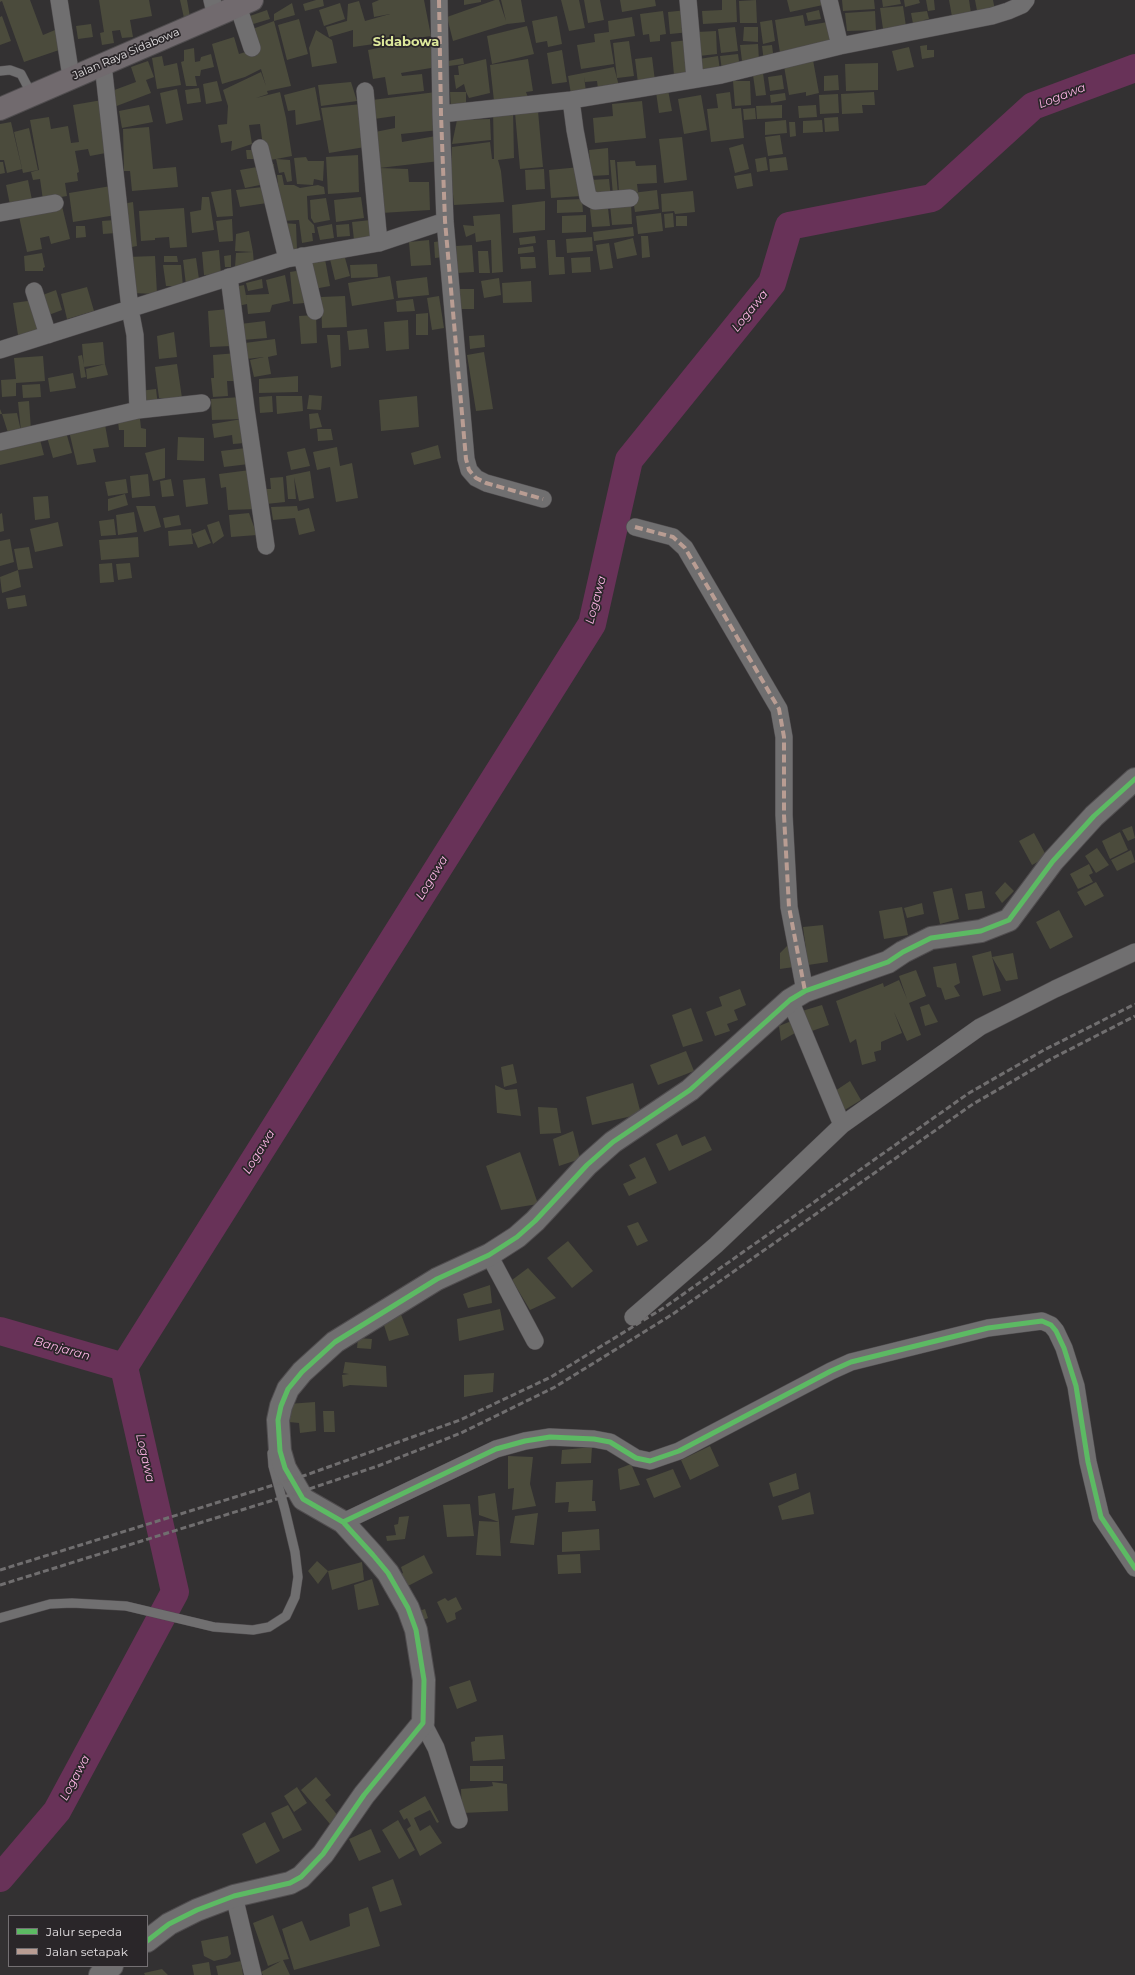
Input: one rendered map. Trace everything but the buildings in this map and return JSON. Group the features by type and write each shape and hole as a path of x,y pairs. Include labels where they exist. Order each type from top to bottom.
{"highway":[{"name":"Jalan Raya Sidabowa","path":"0,109 102,64 214,8 245,3"}],"street":[{"path":"59,0 71,77"},
{"path":"439,0 445,221 466,452 469,470 476,478 486,483 543,499"},
{"path":"688,0 695,79"},
{"path":"829,0 840,46"},
{"path":"441,114 571,100 731,73 840,46 992,16 1022,5 1026,0"},
{"path":"245,3 252,48"},
{"path":"102,64 130,309 135,335 138,410"},
{"path":"365,91 379,242"},
{"path":"571,100 575,130 588,197 595,201 630,198"},
{"path":"260,148 294,257 315,311"},
{"path":"0,213 55,203"},
{"path":"0,350 294,257 379,242 445,221"},
{"path":"229,277 266,546"},
{"path":"34,291 48,335"},
{"path":"0,442 138,410 202,403"},
{"path":"635,527 673,537 685,548 779,709 784,737 783,782 789,907 797,996 842,1125"},
{"path":"459,1820 436,1748 423,1723 424,1680 416,1630 408,1608 388,1573 356,1535 343,1522 303,1499 285,1468 280,1451 278,1428 281,1406 288,1389 302,1372 335,1342 437,1280 489,1255 531,1225 586,1165 613,1142 690,1090 797,996 888,962 902,952 931,938 981,931 1009,920 1053,861 1094,816 1135,779"},
{"path":"633,1316 716,1245 842,1125 980,1027 1054,989 1135,952"},
{"path":"489,1255 535,1341"},
{"path":"343,1522 496,1449 525,1441 550,1437 594,1438 610,1442 636,1458 650,1461 679,1451 851,1362 988,1328 1042,1321 1051,1325 1056,1331 1064,1348 1076,1386 1088,1462 1101,1517 1135,1568"},
{"path":"148,1940 169,1924 197,1910 237,1907 290,1883 311,1868 336,1837 364,1795 423,1723"},
{"path":"237,1907 253,1975"},
{"path":"100,1975 111,1967"}],"lane":[{"path":"0,71 10,70 21,74 32,95"},
{"path":"0,1618 50,1604 126,1606 214,1627 252,1630 269,1627 286,1616 295,1597 298,1577 295,1552 272,1466 272,1436 278,1428"}],"waterway":[{"name":"Logawa","path":"0,1878 57,1811 175,1592 124,1367 592,624 629,460 772,283 789,226 932,198 1033,106 1135,68"},
{"name":"Banjaran","path":"0,1331 124,1367"}],"railway":[{"path":"0,1570 306,1475 460,1420 551,1377 665,1307 969,1093 1044,1050 1135,1004"},
{"path":"0,1585 309,1489 378,1466 461,1433 555,1387 673,1314 973,1104 1051,1059 1135,1016"}],"marked path":[{"path":"439,0 445,221 466,459 469,470 476,478 486,483 543,499"},
{"path":"635,527 673,537 685,548 779,709 784,737 784,815 789,907 805,991"}],"cycle path":[{"path":"148,1940 169,1924 197,1910 234,1896 290,1883 301,1877 323,1854 364,1795 423,1723 424,1680 416,1630 408,1608 388,1573 373,1555 343,1522 303,1499 285,1468 280,1451 278,1420 281,1406 288,1389 302,1372 335,1342 437,1279 489,1255 517,1237 535,1221 587,1165 613,1142 690,1090 790,1000 805,991 888,962 903,952 931,938 981,931 1009,920 1053,861 1094,816 1135,779"},
{"path":"343,1522 496,1449 525,1441 550,1437 594,1439 610,1442 636,1458 650,1461 679,1451 851,1362 988,1328 1042,1321 1051,1325 1056,1331 1064,1348 1076,1386 1088,1462 1101,1517 1135,1568"}],"district":[{"name":"Sidabowa","path":"406,42"}]}
